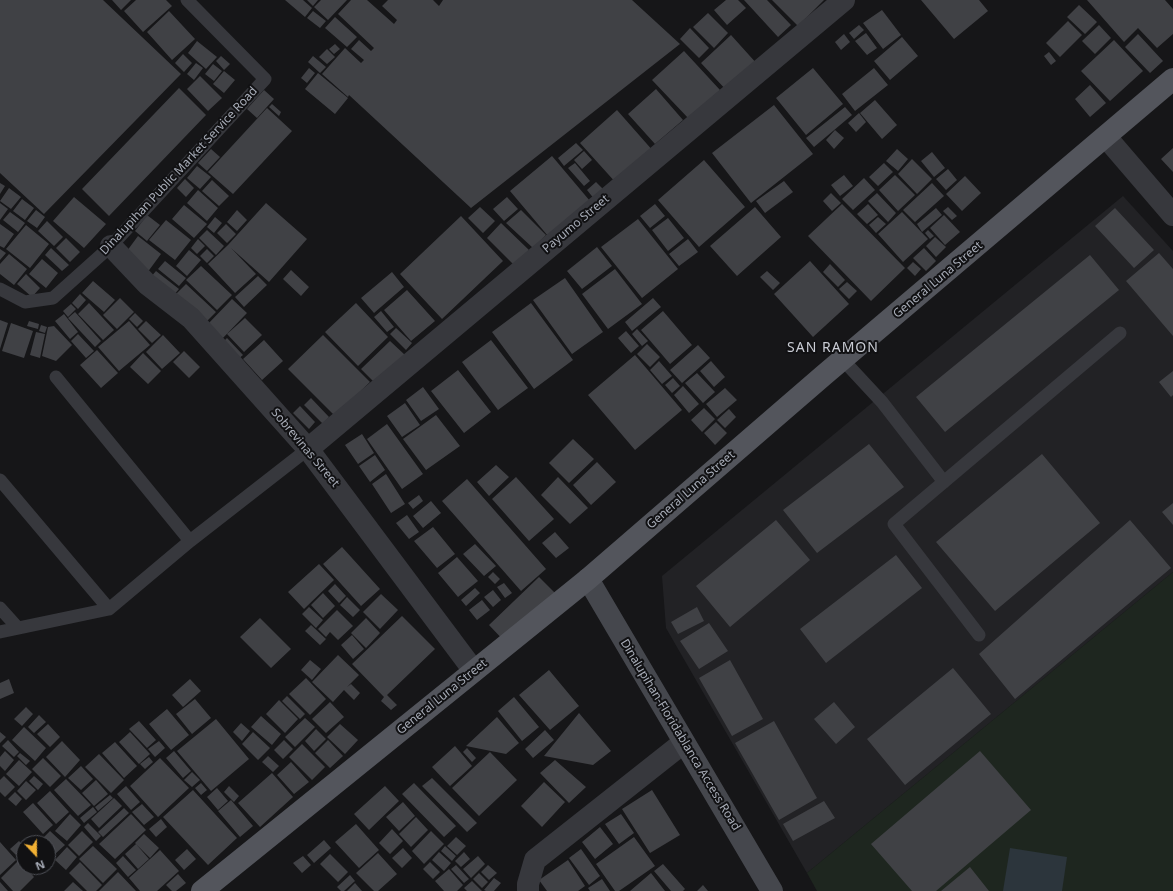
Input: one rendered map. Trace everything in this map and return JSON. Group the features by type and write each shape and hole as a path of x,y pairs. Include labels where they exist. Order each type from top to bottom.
{"main road":[{"name":"General Luna Street","path":"202,891 588,579 1173,79"},
{"name":"Dinalupihan-Floridablanca Access Road","path":"588,579 772,891"}],"street":[{"name":"Payumo Street","path":"308,448 844,0"},
{"path":"1106,137 1173,215"},
{"name":"Sobrevinas Street","path":"111,246 147,284 190,318 308,448 474,671"},
{"path":"528,891 528,884 535,860 683,742"}],"lane":[{"name":"Dinalupihan Public Market Service Road","path":"0,289 25,302 53,298 111,246 264,79 187,0"},
{"path":"979,634 894,524 1120,333"},
{"path":"843,360 882,402 944,482"},
{"path":"56,377 190,541"},
{"path":"0,632 109,609 190,541 308,448"},
{"path":"0,480 109,609"},
{"path":"0,608 18,628"}],"shaded area":[{"path":"1123,196 1173,251 1173,572 807,873 666,628 662,576"},
{"path":"1173,572 1173,891 817,891 807,873"},
{"path":"1010,848 1067,857 1062,891 1003,891"}],"building":[{"path":"0,0 103,0 181,74 44,214 0,173"},
{"path":"112,0 131,0 121,10"},
{"path":"136,0 166,0 172,6 143,32 124,11"},
{"path":"285,0 303,0 312,8 305,17"},
{"path":"307,0 318,0 313,6"},
{"path":"321,0 347,0 328,20 314,7"},
{"path":"351,0 367,0 394,24 397,20 382,6 388,0 433,0 439,6 443,0 632,0 680,44 471,208 349,95 348,97 322,74 345,48 361,63 364,60 351,49 359,40 371,51 374,48 338,14"},
{"path":"726,0 738,0 746,8 727,25 714,10"},
{"path":"744,0 767,0 791,25 778,37"},
{"path":"772,0 824,0 798,26"},
{"path":"921,0 979,0 988,11 954,39"},
{"path":"1087,0 1165,0 1173,9 1173,34 1157,48 1138,28 1124,42"},
{"path":"1079,5 1097,22 1085,34 1067,17"},
{"path":"882,10 901,35 883,49 863,23"},
{"path":"169,11 195,39 172,60 147,32"},
{"path":"313,11 326,21 320,28 307,18"},
{"path":"708,13 728,33 714,48 693,27"},
{"path":"335,17 357,37 347,47 325,28"},
{"path":"1068,21 1082,35 1060,57 1046,43"},
{"path":"859,25 864,30 854,39 849,33"},
{"path":"1099,25 1111,38 1095,54 1082,41"},
{"path":"690,28 709,48 699,58 680,39"},
{"path":"866,33 877,48 867,55 855,41"},
{"path":"844,34 850,42 841,50 835,42"},
{"path":"1138,34 1163,61 1150,73 1125,47"},
{"path":"731,35 758,65 728,92 701,63"},
{"path":"902,37 918,56 890,80 874,61"},
{"path":"1114,40 1143,71 1110,101 1081,71"},
{"path":"197,41 217,57 206,69 188,53"},
{"path":"335,44 340,49 334,54 329,49"},
{"path":"327,49 335,57 327,64 319,57"},
{"path":"684,51 720,90 689,119 652,80"},
{"path":"1049,52 1056,61 1051,65 1044,56"},
{"path":"183,54 192,63 184,72 175,63"},
{"path":"221,56 230,64 224,70 216,61"},
{"path":"313,56 326,67 320,73 308,62"},
{"path":"196,63 203,68 194,80 187,74"},
{"path":"213,64 222,71 214,81 205,74"},
{"path":"309,68 315,73 307,83 301,78"},
{"path":"813,68 843,104 806,135 776,98"},
{"path":"874,68 888,85 855,111 842,94"},
{"path":"224,71 235,80 224,93 213,84"},
{"path":"318,73 348,98 335,114 305,89"},
{"path":"200,76 222,98 208,111 187,89"},
{"path":"1090,85 1106,103 1090,117 1075,99"},
{"path":"179,88 206,115 109,216 82,189"},
{"path":"656,89 683,120 655,144 628,114"},
{"path":"264,90 274,99 257,118 247,109"},
{"path":"875,100 897,125 882,139 860,113"},
{"path":"272,104 281,112 279,116 269,107"},
{"path":"774,105 813,154 751,203 712,153"},
{"path":"845,107 852,115 814,147 806,138"},
{"path":"267,108 292,131 233,194 208,172"},
{"path":"617,110 654,152 617,184 580,143"},
{"path":"859,113 866,122 856,132 848,123"},
{"path":"835,130 844,138 834,149 826,140"},
{"path":"576,143 583,150 564,166 558,158"},
{"path":"1173,148 1173,172 1161,159"},
{"path":"211,149 220,157 207,171 198,163"},
{"path":"897,149 908,159 898,171 886,161"},
{"path":"584,151 592,160 582,169 574,160"},
{"path":"932,152 945,168 934,177 921,161"},
{"path":"552,156 590,201 548,236 510,191"},
{"path":"912,159 932,179 917,194 898,174"},
{"path":"704,160 745,207 699,247 658,200"},
{"path":"575,163 590,181 584,186 568,168"},
{"path":"884,163 893,172 878,186 869,177"},
{"path":"197,166 211,177 200,189 187,178"},
{"path":"948,169 957,180 946,190 936,179"},
{"path":"844,175 853,186 840,196 831,185"},
{"path":"895,175 915,195 898,211 879,190"},
{"path":"965,176 981,193 962,211 946,194"},
{"path":"864,178 875,190 853,210 842,199"},
{"path":"185,179 194,188 186,197 177,188"},
{"path":"212,180 229,196 219,206 202,191"},
{"path":"784,181 793,192 765,213 756,201"},
{"path":"596,182 605,191 595,200 587,190"},
{"path":"0,183 5,186 0,194"},
{"path":"932,183 944,196 915,222 903,210"},
{"path":"9,188 21,197 11,209 0,201"},
{"path":"198,190 218,208 207,221 187,203"},
{"path":"831,193 841,203 832,211 823,201"},
{"path":"877,193 896,213 888,222 868,201"},
{"path":"74,197 106,224 84,248 53,221"},
{"path":"507,197 518,209 504,221 493,209"},
{"path":"22,199 34,208 25,220 13,211"},
{"path":"0,203 8,209 0,220"},
{"path":"266,203 307,239 269,282 231,248 256,274 235,293 208,264 228,245"},
{"path":"655,204 665,216 650,228 640,216"},
{"path":"842,204 905,268 871,301 808,236"},
{"path":"868,204 878,215 867,224 857,214"},
{"path":"184,205 207,224 194,238 172,219"},
{"path":"480,207 495,221 483,233 468,218"},
{"path":"755,207 781,237 737,276 710,246"},
{"path":"948,207 957,216 952,220 943,211"},
{"path":"936,208 942,215 922,232 917,224"},
{"path":"1115,208 1154,250 1134,268 1095,226"},
{"path":"36,210 45,217 37,228 27,221"},
{"path":"237,210 247,220 237,231 227,222"},
{"path":"521,210 546,235 533,248 506,223"},
{"path":"10,212 25,223 18,232 3,220"},
{"path":"902,212 928,239 903,262 878,234"},
{"path":"147,215 160,225 147,241 135,231"},
{"path":"944,215 960,232 945,245 930,228"},
{"path":"461,216 503,261 442,319 400,274"},
{"path":"215,217 222,223 214,233 207,227"},
{"path":"878,217 886,224 876,233 869,225"},
{"path":"668,218 684,238 668,251 652,230"},
{"path":"638,219 678,269 642,298 601,247"},
{"path":"166,220 191,240 175,260 149,240"},
{"path":"47,221 63,237 54,246 38,231"},
{"path":"501,223 529,250 514,265 487,238"},
{"path":"0,224 14,234 4,248 0,246"},
{"path":"226,224 236,234 227,243 217,233"},
{"path":"26,225 49,244 30,268 6,249"},
{"path":"207,230 224,246 216,255 199,238"},
{"path":"928,230 934,236 930,239 925,233"},
{"path":"138,236 161,254 147,273 124,255"},
{"path":"935,237 946,247 936,257 926,246"},
{"path":"66,238 80,252 70,262 56,248"},
{"path":"198,239 205,246 197,254 191,248"},
{"path":"688,239 698,252 679,266 669,254"},
{"path":"597,247 612,266 582,289 567,271"},
{"path":"51,248 69,265 62,271 45,255"},
{"path":"924,248 936,261 926,271 913,258"},
{"path":"0,249 6,253 0,260"},
{"path":"207,249 214,256 207,263 200,256"},
{"path":"189,250 201,260 187,276 176,266"},
{"path":"1159,253 1173,269 1173,336 1126,281"},
{"path":"9,254 27,269 14,285 0,274 0,264"},
{"path":"1090,255 1119,290 945,432 916,397"},
{"path":"42,259 58,273 46,288 29,274"},
{"path":"165,261 186,278 179,286 158,269"},
{"path":"810,261 849,304 813,337 774,294"},
{"path":"913,262 921,269 915,276 907,268"},
{"path":"830,264 845,280 838,287 823,272"},
{"path":"201,266 232,295 217,310 186,280"},
{"path":"615,269 642,304 608,329 582,294"},
{"path":"291,270 309,287 301,296 283,279"},
{"path":"156,271 179,289 172,297 150,278"},
{"path":"767,271 780,283 773,290 760,277"},
{"path":"392,272 404,287 374,313 361,298"},
{"path":"26,274 40,288 32,297 17,284"},
{"path":"258,276 267,285 244,307 235,297"},
{"path":"565,278 603,332 572,354 533,300"},
{"path":"93,281 115,300 104,312 82,293"},
{"path":"847,282 857,291 849,299 839,289"},
{"path":"186,284 216,312 201,327 172,298"},
{"path":"407,290 435,321 411,341 384,310"},
{"path":"80,294 86,300 78,309 72,303"},
{"path":"120,298 134,312 117,329 103,315"},
{"path":"653,298 661,307 632,331 625,322"},
{"path":"232,299 247,313 222,339 207,325"},
{"path":"89,303 114,330 103,340 78,314"},
{"path":"356,303 388,337 358,366 325,332"},
{"path":"531,303 573,360 534,389 492,332"},
{"path":"71,304 76,309 68,317 63,311"},
{"path":"381,311 394,327 387,332 374,317"},
{"path":"663,311 692,345 670,364 641,330"},
{"path":"75,312 101,341 95,347 68,318"},
{"path":"135,313 143,321 137,327 129,319"},
{"path":"64,314 78,332 70,339 55,321"},
{"path":"245,318 262,335 244,352 227,334"},
{"path":"0,320 8,323 0,349"},
{"path":"29,321 39,324 38,329 27,326"},
{"path":"129,321 150,345 119,371 98,347"},
{"path":"146,321 161,335 152,343 138,329"},
{"path":"11,323 33,331 24,358 2,351"},
{"path":"41,325 47,327 45,333 39,331"},
{"path":"54,326 72,345 56,361 42,356 48,327"},
{"path":"396,328 412,343 406,350 390,334"},
{"path":"637,329 648,341 642,346 632,334"},
{"path":"626,331 639,346 631,353 618,338"},
{"path":"36,332 45,334 40,358 30,355"},
{"path":"78,334 94,351 86,358 71,341"},
{"path":"163,335 180,353 162,369 146,352"},
{"path":"323,335 370,382 335,416 288,369"},
{"path":"227,338 243,355 237,360 222,343"},
{"path":"264,340 283,361 262,380 243,359"},
{"path":"491,340 528,388 498,410 462,362"},
{"path":"390,341 405,355 375,383 361,369"},
{"path":"647,344 660,357 650,367 637,354"},
{"path":"698,345 710,358 682,383 670,370"},
{"path":"97,350 118,373 101,388 80,365"},
{"path":"184,351 200,367 189,378 173,362"},
{"path":"143,353 161,371 148,384 130,367"},
{"path":"635,355 682,410 635,450 588,395"},
{"path":"659,361 672,376 662,384 650,370"},
{"path":"711,361 725,377 714,387 700,371"},
{"path":"458,370 491,412 464,433 431,391"},
{"path":"1173,371 1173,395 1171,397 1159,382"},
{"path":"697,373 715,392 703,403 685,383"},
{"path":"673,378 680,386 672,393 665,385"},
{"path":"683,386 699,404 689,413 674,395"},
{"path":"423,387 439,409 421,421 406,400"},
{"path":"725,388 737,400 717,417 706,404"},
{"path":"311,398 329,417 323,424 304,405"},
{"path":"405,403 420,425 402,437 387,416"},
{"path":"300,406 315,422 309,429 293,413"},
{"path":"704,408 715,419 702,432 691,420"},
{"path":"729,409 736,417 725,428 717,420"},
{"path":"436,415 460,446 426,470 403,439"},
{"path":"716,422 727,433 715,445 704,433"},
{"path":"387,424 423,474 402,489 367,439"},
{"path":"362,434 374,453 358,464 345,445"},
{"path":"573,439 594,459 569,483 549,463"},
{"path":"869,444 904,487 817,553 783,510"},
{"path":"1042,454 1100,523 995,611 936,542"},
{"path":"375,455 385,470 370,482 359,466"},
{"path":"597,462 616,482 591,505 573,485"},
{"path":"496,465 509,477 489,496 477,482"},
{"path":"386,474 405,504 391,513 372,484"},
{"path":"516,477 554,519 529,541 492,499"},
{"path":"558,477 588,508 570,524 541,495"},
{"path":"467,479 546,569 521,591 442,501"},
{"path":"419,495 423,501 413,509 408,503"},
{"path":"431,501 441,513 423,528 413,516"},
{"path":"1173,503 1173,525 1162,512"},
{"path":"407,515 419,532 409,539 396,523"},
{"path":"776,520 810,560 730,627 696,586"},
{"path":"1130,520 1171,568 1015,699 979,654"},
{"path":"433,527 455,554 437,568 414,541"},
{"path":"555,532 569,548 556,558 542,543"},
{"path":"475,544 496,566 484,576 463,554"},
{"path":"342,547 380,589 361,606 323,564"},
{"path":"896,555 922,588 826,663 800,629"},
{"path":"457,557 478,581 458,597 438,573"},
{"path":"319,564 334,580 304,609 288,592"},
{"path":"493,572 500,579 495,584 488,577"},
{"path":"539,577 557,595 507,644 489,625"},
{"path":"504,583 512,593 505,598 497,587"},
{"path":"335,584 346,596 339,603 328,591"},
{"path":"475,588 480,593 466,606 461,600"},
{"path":"493,590 501,600 493,607 484,597"},
{"path":"323,593 335,606 323,618 311,605"},
{"path":"381,594 398,610 380,629 363,612"},
{"path":"347,597 360,610 353,617 340,605"},
{"path":"482,600 490,610 477,620 469,610"},
{"path":"309,607 323,620 316,628 302,614"},
{"path":"697,607 704,621 678,634 671,622"},
{"path":"337,610 353,626 338,640 330,632 326,637 318,629"},
{"path":"402,616 435,649 387,695 397,705 391,710 381,701 384,697 352,664"},
{"path":"260,618 291,649 271,668 240,637"},
{"path":"366,618 380,633 366,648 351,633"},
{"path":"709,623 728,651 699,669 680,641"},
{"path":"311,625 326,639 320,645 305,631"},
{"path":"352,635 364,649 353,659 341,645"},
{"path":"338,655 359,675 347,687 351,684 360,693 354,700 344,690 333,702 312,682"},
{"path":"310,660 321,669 312,680 301,670"},
{"path":"730,660 763,719 732,736 699,678"},
{"path":"953,668 991,714 905,785 867,739"},
{"path":"549,670 579,706 550,730 519,695"},
{"path":"306,678 326,699 310,715 289,694"},
{"path":"9,679 14,693 0,699 0,683"},
{"path":"190,679 201,691 183,707 172,695"},
{"path":"287,696 305,714 300,719 282,701"},
{"path":"514,697 539,727 522,741 498,711"},
{"path":"195,699 211,718 192,734 176,714"},
{"path":"279,700 298,719 285,733 266,714"},
{"path":"330,702 344,717 326,733 312,719"},
{"path":"834,702 855,727 836,744 814,719"},
{"path":"26,707 33,714 22,726 14,719"},
{"path":"167,709 189,735 171,750 149,724"},
{"path":"579,713 611,751 593,765 544,756"},
{"path":"39,715 46,722 34,733 28,727"},
{"path":"261,716 281,734 272,745 251,727"},
{"path":"497,717 519,743 506,754 466,746"},
{"path":"305,718 315,727 295,747 285,737"},
{"path":"216,719 249,759 211,791 177,751"},
{"path":"139,721 156,740 147,748 129,729"},
{"path":"774,721 817,798 779,820 735,743"},
{"path":"241,723 250,731 242,741 233,732"},
{"path":"48,724 60,737 50,747 37,734"},
{"path":"340,724 358,740 345,754 327,737"},
{"path":"24,727 46,748 35,761 12,740"},
{"path":"316,729 326,739 314,751 305,741"},
{"path":"545,730 554,740 533,758 525,749"},
{"path":"0,732 6,737 0,743"},
{"path":"130,732 150,754 139,764 119,742"},
{"path":"253,732 270,748 258,760 242,744"},
{"path":"8,740 19,752 14,757 2,746"},
{"path":"284,740 293,749 283,759 274,750"},
{"path":"328,740 343,756 330,768 315,753"},
{"path":"62,741 80,760 65,777 46,757"},
{"path":"159,741 165,748 155,757 148,749"},
{"path":"115,742 137,766 124,778 102,753"},
{"path":"302,744 325,767 312,780 289,757"},
{"path":"455,746 472,766 450,786 432,767"},
{"path":"467,748 476,758 472,762 463,752"},
{"path":"5,751 14,760 5,771 0,766 0,757"},
{"path":"174,751 191,771 183,778 166,758"},
{"path":"980,751 1031,810 936,891 912,891 871,844"},
{"path":"490,752 517,780 479,816 452,788"},
{"path":"20,753 30,761 26,765 17,756"},
{"path":"99,754 124,780 111,793 85,767"},
{"path":"268,756 279,766 273,772 262,762"},
{"path":"149,757 153,762 145,769 140,764"},
{"path":"43,758 61,776 50,787 32,769"},
{"path":"160,758 189,788 158,817 130,786"},
{"path":"19,760 32,772 19,786 6,774"},
{"path":"555,760 586,787 569,803 540,773"},
{"path":"291,762 309,782 294,794 277,775"},
{"path":"81,766 93,779 81,790 68,778"},
{"path":"192,772 200,780 192,787 184,780"},
{"path":"272,773 293,797 260,827 238,803"},
{"path":"4,776 15,787 5,797 0,792 0,780"},
{"path":"34,776 43,784 38,790 29,781"},
{"path":"432,778 477,823 467,832 422,786"},
{"path":"66,779 91,805 78,816 54,790"},
{"path":"96,780 108,794 94,806 82,793"},
{"path":"26,781 36,790 26,800 17,791"},
{"path":"544,782 565,802 542,827 521,806"},
{"path":"201,783 207,790 201,795 195,788"},
{"path":"414,783 456,826 444,837 402,794"},
{"path":"126,786 140,802 131,810 117,794"},
{"path":"229,786 239,796 234,802 224,792"},
{"path":"385,786 399,801 369,830 354,814"},
{"path":"217,788 228,801 218,810 207,797"},
{"path":"193,790 237,838 208,865 163,817"},
{"path":"652,790 680,835 650,853 622,809"},
{"path":"50,791 69,812 56,824 37,803"},
{"path":"15,792 22,799 16,806 8,799"},
{"path":"110,795 113,798 98,811 95,807"},
{"path":"114,798 122,806 99,828 91,819"},
{"path":"231,800 253,826 240,837 218,811"},
{"path":"824,801 835,818 793,841 783,824"},
{"path":"403,802 415,816 399,831 386,817"},
{"path":"33,803 53,825 43,834 23,812"},
{"path":"142,804 154,817 144,825 132,812"},
{"path":"93,807 97,812 84,823 80,818"},
{"path":"124,808 129,813 103,837 98,832"},
{"path":"70,814 81,825 67,841 55,831"},
{"path":"131,814 146,830 115,859 99,844"},
{"path":"621,814 634,833 619,844 605,824"},
{"path":"416,817 428,830 411,847 399,834"},
{"path":"161,819 167,827 156,837 149,829"},
{"path":"88,823 101,836 96,841 84,827"},
{"path":"356,824 379,850 359,868 335,842"},
{"path":"600,827 613,844 595,859 582,842"},
{"path":"392,829 403,841 390,854 379,843"},
{"path":"50,831 54,835 46,835"},
{"path":"82,831 93,842 79,856 68,845"},
{"path":"431,831 444,844 424,864 412,851"},
{"path":"144,834 159,848 150,858 135,843"},
{"path":"56,837 65,845 56,853"},
{"path":"456,837 466,846 457,855 447,846"},
{"path":"634,837 655,866 619,891 615,891 596,864"},
{"path":"324,840 331,848 314,863 307,855"},
{"path":"0,842 16,860 0,875"},
{"path":"16,844 16,855 10,849"},
{"path":"136,844 149,859 138,869 125,854"},
{"path":"93,846 117,869 103,883 79,859"},
{"path":"445,846 456,856 452,861 441,851"},
{"path":"67,847 77,857 66,870 56,861 56,859"},
{"path":"403,848 412,858 402,868 392,858"},
{"path":"187,849 196,859 184,870 175,860"},
{"path":"581,849 600,876 589,885 569,858"},
{"path":"160,850 179,871 157,891 140,891 129,878"},
{"path":"439,852 451,863 444,871 432,860"},
{"path":"464,852 470,859 461,867 455,861"},
{"path":"378,853 397,874 378,891 374,891 356,873"},
{"path":"330,854 348,872 338,882 320,864"},
{"path":"123,856 136,870 128,877 116,863"},
{"path":"303,856 311,865 302,873 293,863"},
{"path":"478,856 485,864 471,878 463,869"},
{"path":"568,860 585,886 578,891 547,891 539,880"},
{"path":"80,862 102,885 96,891 87,891 69,873"},
{"path":"430,862 440,872 433,879 423,869"},
{"path":"16,863 16,875 32,875 34,877 20,891 13,891 1,878"},
{"path":"663,864 685,889 683,891 671,891 654,871"},
{"path":"456,865 469,879 464,883 451,869"},
{"path":"488,865 497,873 489,880 481,872"},
{"path":"970,867 989,891 941,891"},
{"path":"449,869 463,885 457,891 444,891 435,881"},
{"path":"118,872 136,891 99,891"},
{"path":"479,873 488,882 482,888 473,879"},
{"path":"651,873 665,891 630,891"},
{"path":"178,874 186,883 176,891 172,891 166,885"},
{"path":"350,875 355,881 344,891 341,891 337,887"},
{"path":"494,878 501,883 494,891 484,890"},
{"path":"602,879 610,891 590,891 588,888"},
{"path":"472,881 482,891 467,891 464,888"},
{"path":"0,882 8,891 0,891"},
{"path":"73,882 83,891 64,891"},
{"path":"355,883 362,891 347,891"},
{"path":"703,885 708,891 697,891"}],"district":[{"name":"SAN RAMON","path":"833,348"}]}
